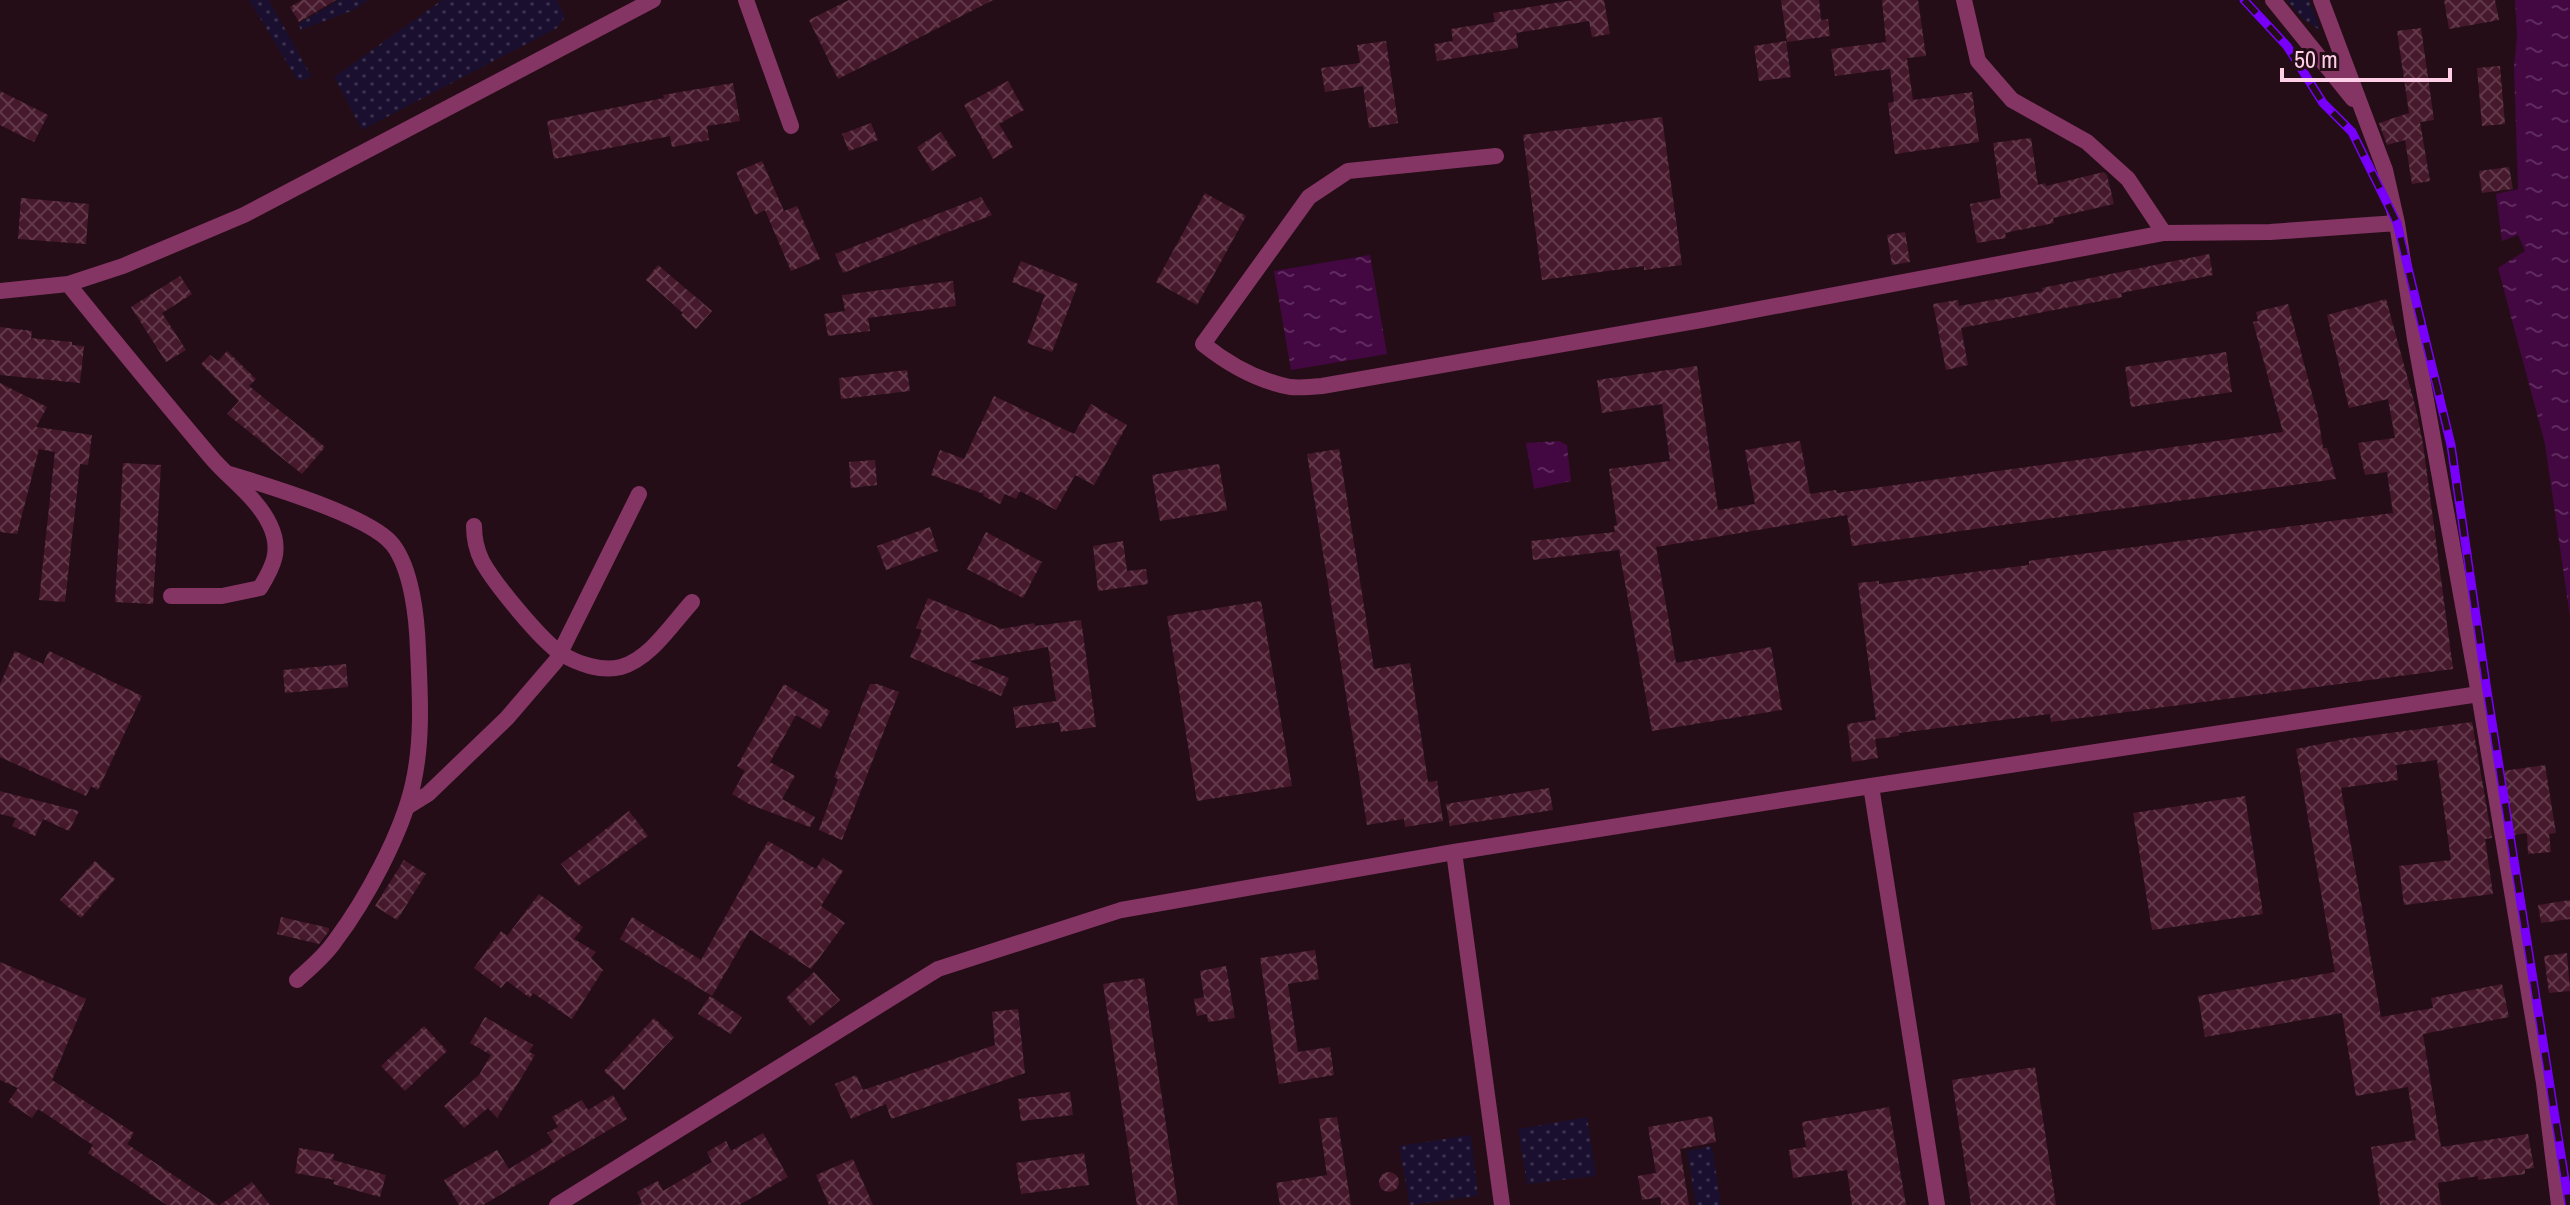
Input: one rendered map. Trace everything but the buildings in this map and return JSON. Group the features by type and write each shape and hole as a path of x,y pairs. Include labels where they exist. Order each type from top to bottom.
{"street":[{"path":"0,291 68,284 123,266 244,215 653,0"},
{"path":"746,0 791,126"},
{"path":"1964,0 1978,61 2012,100 2087,142 2128,179 2164,233"},
{"path":"2273,0 2364,113"},
{"path":"2321,0 2385,170 2397,223 2544,1083 2559,1205"},
{"path":"1496,156 1348,171 1309,197 1203,344 1223,360 1268,381 1292,387 1322,386 1701,320 2164,233 2270,232 2397,223"},
{"path":"68,284 226,473 246,492 270,525 277,549 275,565 260,588 222,596 171,596"},
{"path":"226,473 295,496 377,531 391,543 403,561 417,622 421,707 414,781 407,807 380,868 355,912 334,944 297,980"},
{"path":"407,807 428,794 541,682 560,653 639,494"},
{"path":"474,526 474,538 482,561 521,614 560,653 592,667 618,668 639,660 692,602"},
{"path":"557,1205 938,969 1121,910 1454,852 2479,694"},
{"path":"1871,786 1937,1205"},
{"path":"1454,852 1502,1205"}],"shaded area":[{"path":"249,0 269,0 312,77 298,81"},
{"path":"339,0 368,0 354,10 301,30 298,24"},
{"path":"442,0 557,0 565,17 557,28 362,130 334,77"},
{"path":"2287,0 2309,0 2321,31 2302,18"},
{"path":"1587,1117 1596,1176 1527,1184 1518,1129"},
{"path":"1471,1135 1478,1196 1410,1205 1399,1146"},
{"path":"1712,1146 1721,1205 1696,1205 1687,1151"}],"water":[{"path":"2515,0 2570,0 2570,617 2545,444 2498,268 2525,251 2518,235 2502,241 2496,194 2518,189"},
{"path":"1370,255 1387,354 1291,370 1274,271"},
{"path":"1559,441 1567,445 1571,481 1534,489 1526,443"}],"railway":[{"path":"2244,0 2287,46 2323,103 2352,132 2397,223 2451,445 2569,1205"}]}
